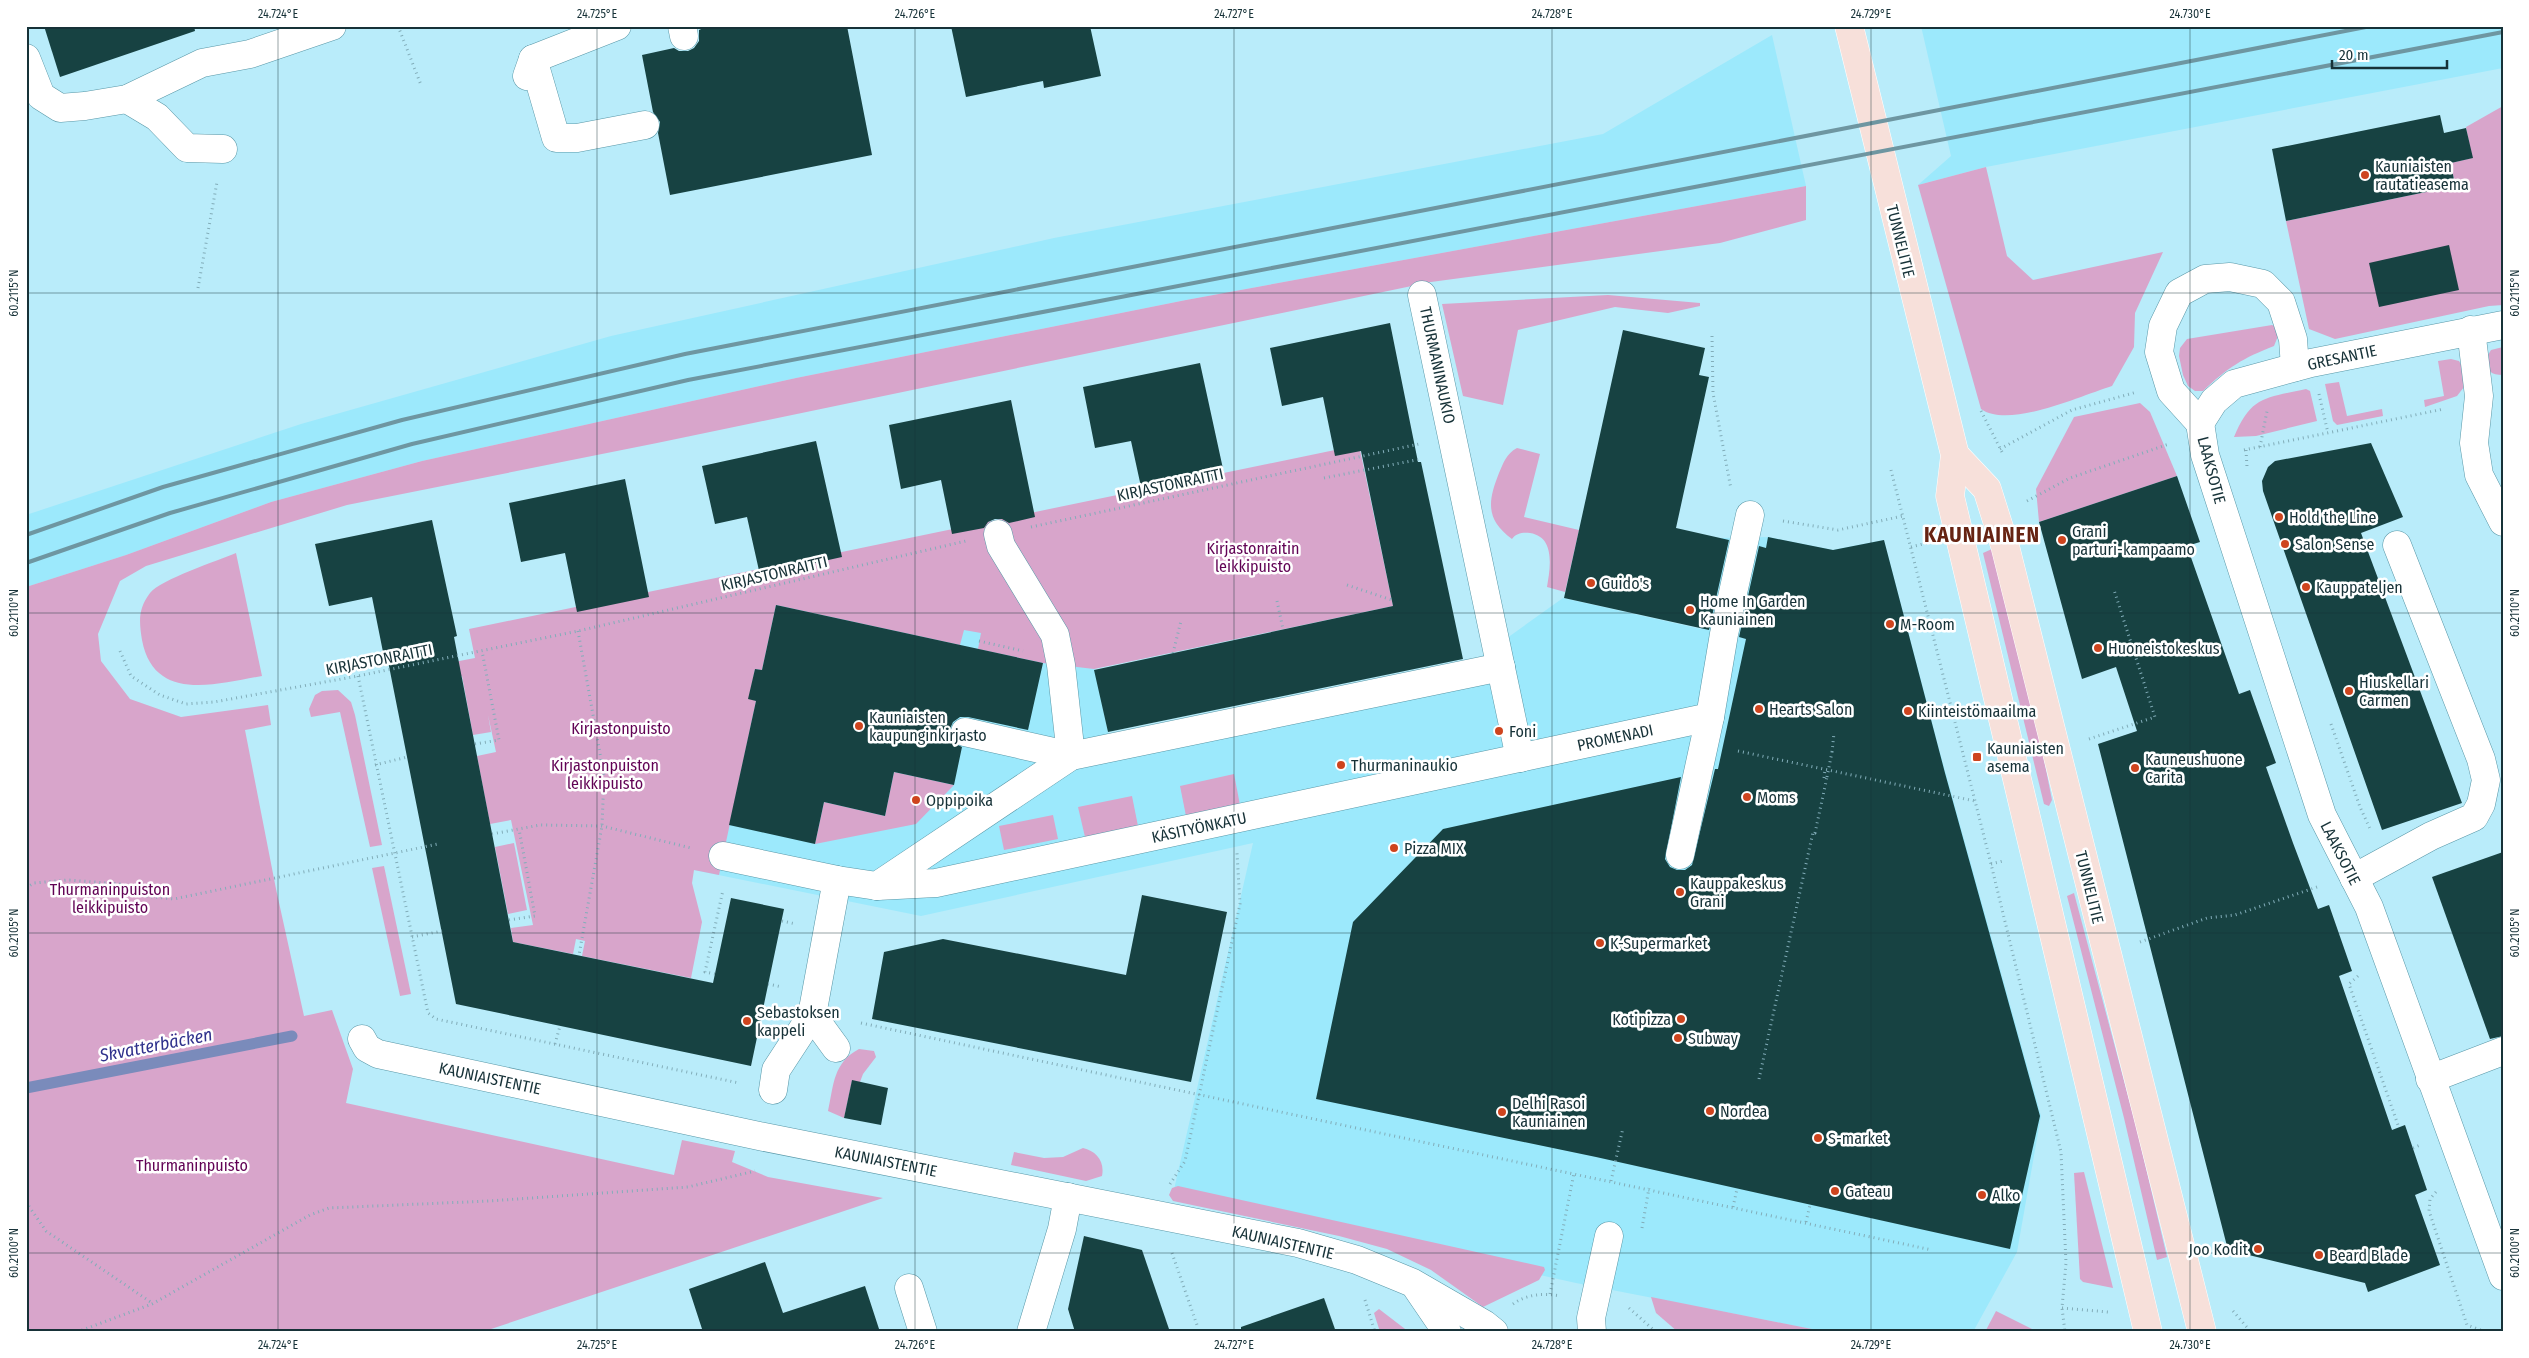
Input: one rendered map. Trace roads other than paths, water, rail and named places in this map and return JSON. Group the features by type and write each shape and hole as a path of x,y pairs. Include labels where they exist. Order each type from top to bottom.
{"main road":[{"name":"TUNNELITIE","path":"1848,26 1955,455 1950,496 2148,1332"},
{"name":"TUNNELITIE","path":"1955,455 1987,489 2005,546 2202,1332"}],"street":[{"path":"26,58 41,96 60,108 85,106 126,99 202,63 250,54 332,26"},
{"path":"522,90 533,59 617,26"},
{"path":"533,59 556,138 577,138 645,125"},
{"path":"126,99 158,117 187,148 223,149"},
{"path":"2200,423 2170,391 2159,352 2164,326 2179,293 2205,279 2230,277 2263,284 2281,302 2303,365"},
{"name":"THURMANINAUKIO","path":"1422,295 1454,437 1520,758"},
{"name":"GRESANTIE","path":"2200,423 2214,401 2234,384 2303,365 2503,325"},
{"path":"2471,330 2479,396 2474,442 2479,474 2503,522"},
{"name":"LAAKSOTIE","path":"2200,423 2205,455 2322,814 2369,907 2503,1276"},
{"path":"1680,856 1710,716 1724,634 1750,515"},
{"path":"998,534 1000,546 1055,635 1060,659 1071,756"},
{"path":"2354,878 2430,836 2474,817 2481,804 2486,780 2480,759 2397,545"},
{"path":"877,886 1071,756 1501,667"},
{"name":"PROMENADI","path":"1520,758 1710,716"},
{"path":"966,732 1071,756"},
{"name":"KÄSITYÖNKATU","path":"726,857 837,880 877,886 936,883 1520,758"},
{"path":"773,1090 776,1070 812,1015 837,880"},
{"path":"812,1015 836,1048"},
{"name":"KAUNIAISTENTIE","path":"362,1039 367,1048 378,1054 764,1137 1298,1243 1357,1260 1413,1282 1489,1328"},
{"path":"2430,1079 2503,1052"},
{"path":"1031,1332 1062,1229 1068,1197"},
{"path":"1592,1332 1591,1318 1609,1236"},
{"path":"1413,1282 1447,1332"},
{"path":"909,1288 923,1332"}],"waterway":[{"name":"Skvatterbäcken","path":"26,1088 292,1036"}],"railway":[{"path":"26,535 163,487 402,420 685,354 2371,26"},
{"path":"26,563 170,513 412,444 688,380 2503,32"}],"place":[{"name":"Kauniaisten rautatieasema","path":"2365,175"},
{"name":"Hold the Line","path":"2279,517"},
{"name":"Grani parturi-kampaamo","path":"2062,540"},
{"name":"Salon Sense","path":"2285,544"},
{"name":"Guido's","path":"1591,583"},
{"name":"Kauppateljen","path":"2306,587"},
{"name":"Home In Garden Kauniainen","path":"1690,610"},
{"name":"M-Room","path":"1890,624"},
{"name":"Huoneistokeskus","path":"2098,648"},
{"name":"Hiuskellari Carmen","path":"2349,691"},
{"name":"Hearts Salon","path":"1759,709"},
{"name":"Kiinteistömaailma","path":"1908,711"},
{"name":"Kauniaisten kaupunginkirjasto","path":"859,726"},
{"name":"Foni","path":"1499,731"},
{"name":"Kauniaisten asema","path":"1977,757"},
{"name":"Thurmaninaukio","path":"1341,765"},
{"name":"Kauneushuone Carita","path":"2135,768"},
{"name":"Moms","path":"1747,797"},
{"name":"Oppipoika","path":"916,800"},
{"name":"Pizza MIX","path":"1394,848"},
{"name":"Kauppakeskus Grani","path":"1680,892"},
{"name":"K-Supermarket","path":"1600,943"},
{"name":"Kotipizza","path":"1681,1019"},
{"name":"Sebastoksen kappeli","path":"747,1021"},
{"name":"Subway","path":"1678,1038"},
{"name":"Nordea","path":"1710,1111"},
{"name":"Delhi Rasoi Kauniainen","path":"1502,1112"},
{"name":"S-market","path":"1818,1138"},
{"name":"Gateau","path":"1835,1191"},
{"name":"Alko","path":"1982,1195"},
{"name":"Joo Kodit","path":"2258,1249"},
{"name":"Beard Blade","path":"2319,1255"}],"district":[{"name":"KAUNIAINEN","path":"1982,535"}],"park label":[{"name":"Kirjastonraitin leikkipuisto","path":"1253,557"},
{"name":"Kirjastonpuisto","path":"621,728"},
{"name":"Kirjastonpuiston leikkipuisto","path":"605,774"},
{"name":"Thurmaninpuiston leikkipuisto","path":"110,898"},
{"name":"Thurmaninpuisto","path":"192,1165"}]}
